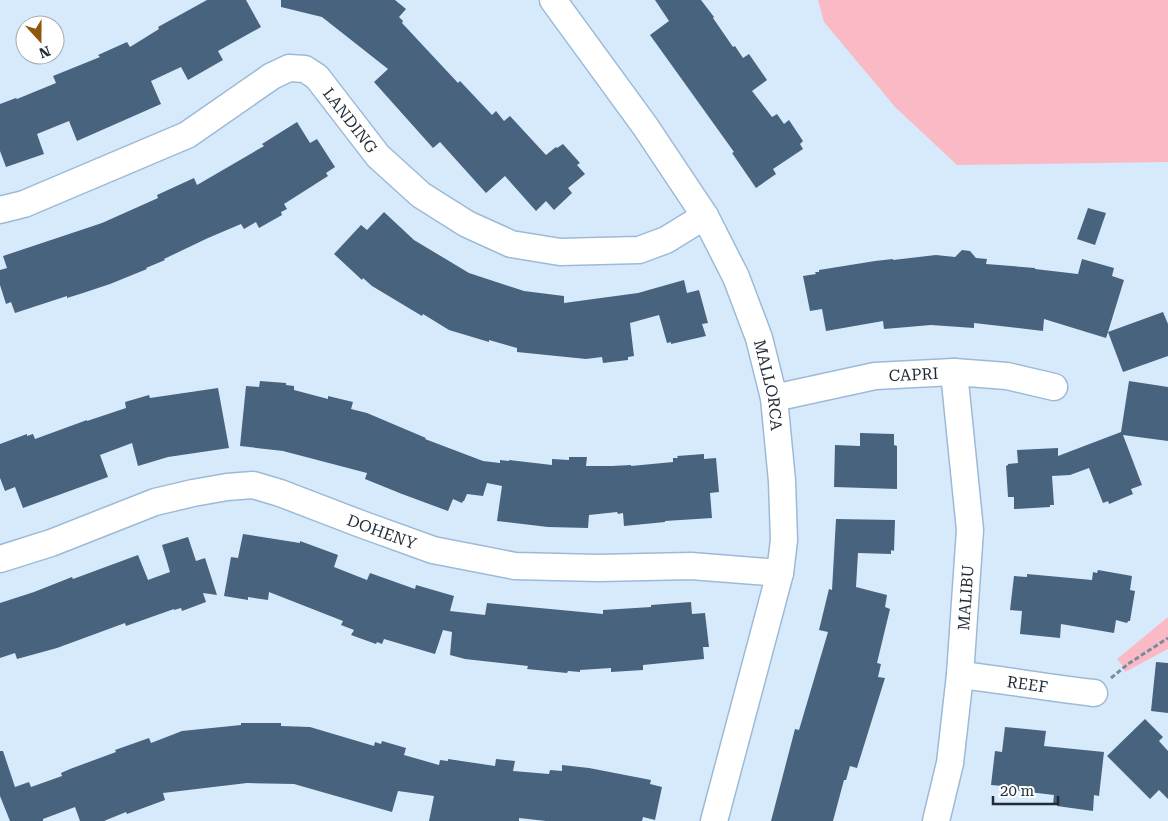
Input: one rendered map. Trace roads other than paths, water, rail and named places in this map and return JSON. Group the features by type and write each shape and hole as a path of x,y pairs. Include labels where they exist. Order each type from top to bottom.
{"street":[{"name":"MALLORCA","path":"553,0 645,126 705,216 736,277 759,338 774,398 782,481 784,540 780,573 714,821"},
{"name":"LANDING","path":"0,210 24,204 187,136 272,76 289,68 305,70 317,77 378,156 421,196 467,224 510,244 560,252 639,250 666,240 705,216"},
{"name":"CAPRI","path":"774,398 875,376 954,372 1007,376 1054,387"},
{"name":"MALIBU","path":"936,821 950,763 960,675 970,530 954,372"},
{"name":"DOHENY","path":"0,559 51,543 155,502 193,492 227,486 253,486 280,493 433,550 515,566 598,568 691,566 780,573"},
{"name":"REEF","path":"960,675 1094,694"}]}
